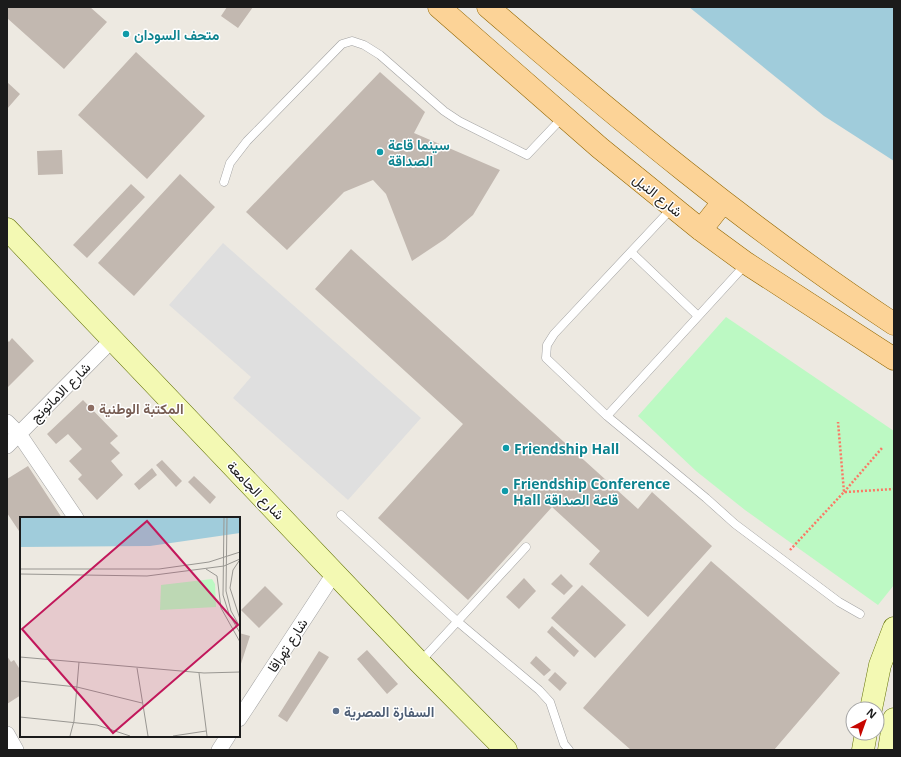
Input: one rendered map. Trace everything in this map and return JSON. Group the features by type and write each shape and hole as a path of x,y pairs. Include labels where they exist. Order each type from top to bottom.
{"main road":[{"name":"شارع النيل","path":"439,7 600,148 701,230 746,263 894,360"},
{"path":"488,7 609,110 723,202 776,242 894,324"},
{"path":"701,230 723,202"},
{"name":"شارع الجامعة","path":"7,229 420,663 506,750"},
{"path":"873,701 880,665 894,628"},
{"path":"889,750 894,719"}],"street":[{"name":"شارع الاماتونج","path":"7,446 113,339"},
{"path":"7,422 19,434 75,517"},
{"name":"شارع تهراقا","path":"240,716 334,572"},
{"path":"7,734 16,750"},
{"path":"219,750 226,737"}],"lane":[{"path":"224,182 230,164 247,140 342,44 352,41 364,45 380,55 444,111 459,121 527,155 564,116"},
{"path":"673,207 554,334 547,345 546,358 607,416 735,524 839,602 860,614"},
{"path":"631,252 698,316"},
{"path":"607,416 746,263"},
{"path":"341,515 458,622 540,690 550,702 564,744 569,750"},
{"path":"420,663 526,547"}],"path":[{"path":"838,422 844,492"},
{"path":"782,560 882,448"},
{"path":"844,492 894,489"}],"green space":[{"path":"726,317 894,431 894,585 878,605 745,510 696,471 638,416"}],"shaded area":[{"path":"223,243 421,418 348,500 233,398 251,377 169,305"}],"water":[{"path":"689,7 894,7 894,161 824,116"}],"building":[{"path":"7,7 90,7 107,22 64,69 7,18"},
{"path":"227,7 253,7 238,28 221,16"},
{"path":"136,52 205,116 147,179 78,115"},
{"name":"سينما قاعة الصداقة","path":"380,72 425,112 414,133 500,170 473,215 445,239 412,261 386,194 373,180 344,192 287,250 246,212"},
{"path":"7,82 20,94 7,109"},
{"path":"62,150 63,174 38,175 37,151"},
{"path":"180,174 215,207 134,296 98,263"},
{"path":"131,184 145,197 87,258 73,245"},
{"name":"Friendship Hall","path":"351,249 638,509 652,492 712,546 648,617 589,564 600,551 552,507 468,600 378,518 463,424 315,289"},
{"path":"12,338 34,361 7,388 7,340 9,342"},
{"path":"83,400 118,436 110,443 120,453 111,461 123,475 97,500 78,479 82,475 69,461 82,449 68,434 56,444 47,434"},
{"path":"162,460 182,481 176,487 156,465"},
{"path":"28,466 61,517 20,517 20,532 7,513 7,479"},
{"path":"152,468 157,475 139,490 134,484"},
{"path":"194,476 216,497 210,504 188,482"},
{"path":"711,561 840,673 774,750 631,750 583,708"},
{"path":"561,574 573,586 564,595 551,584"},
{"path":"524,578 536,591 519,609 506,597"},
{"path":"582,585 626,625 595,658 551,618"},
{"path":"265,586 283,604 259,628 241,610"},
{"path":"552,626 579,651 574,657 547,632"},
{"path":"240,633 250,636 240,667"},
{"path":"367,650 398,684 387,694 357,659"},
{"path":"319,651 329,657 287,722 278,716"},
{"path":"7,656 11,662 14,660 20,668 20,696 7,704"},
{"path":"536,656 551,670 544,676 530,663"},
{"path":"555,672 567,683 560,691 548,680"}],"place":[{"name":"متحف السودان","path":"126,34"},
{"name":"سينما قاعة الصداقة","path":"380,152"},
{"name":"المكتبة الوطنية","path":"91,408"},
{"name":"Friendship Hall","path":"506,448"},
{"name":"Friendship Conference Hall قاعة الصداقة","path":"505,491"},
{"name":"السفارة المصرية","path":"336,711"}]}
